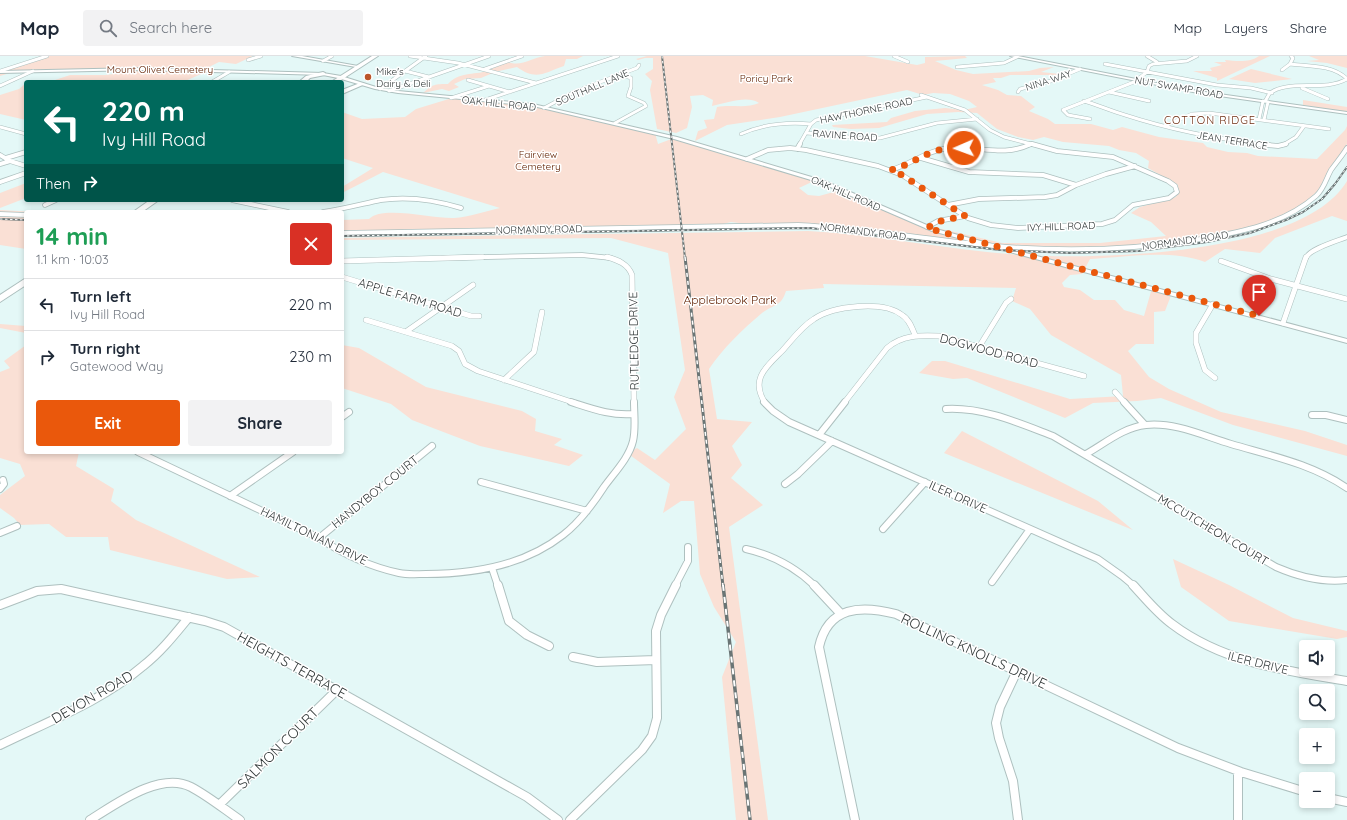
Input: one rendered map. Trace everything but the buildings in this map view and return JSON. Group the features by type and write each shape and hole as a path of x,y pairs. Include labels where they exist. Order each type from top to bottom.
{"highway":[{"path":"340,77 370,56"},
{"path":"334,80 374,56"},
{"path":"303,80 306,78 347,72"},
{"path":"344,91 362,84"},
{"path":"134,210 146,202"},
{"path":"140,210 152,202"},
{"path":"0,302 24,283"},
{"path":"0,298 24,287"}],"street":[{"path":"0,72 47,56"},
{"path":"248,60 260,56"},
{"path":"294,56 356,66"},
{"path":"323,61 332,56"},
{"path":"410,56 426,56 485,69 536,83"},
{"path":"380,89 426,56"},
{"path":"389,91 489,56"},
{"path":"485,69 522,56"},
{"path":"485,100 618,56"},
{"path":"894,56 908,62"},
{"name":"NUT SWAMP ROAD","path":"1012,56 1198,92 1347,113"},
{"path":"1147,56 1151,60 1158,62 1185,61 1197,56"},
{"path":"1282,70 1282,68 1290,64 1293,59 1291,56"},
{"path":"957,67 1004,63 1017,58"},
{"path":"1090,119 1068,115 1063,111 1137,80 1147,72 1150,65 1158,62"},
{"path":"1105,64 1220,86 1251,88 1272,93"},
{"path":"1259,119 1261,110 1268,96 1272,93 1284,89 1338,84 1344,82 1347,78 1340,73 1328,70 1290,64"},
{"name":"SOUTHALL LANE","path":"544,108 574,92 637,68 639,65"},
{"name":"OAK HILL ROAD","path":"0,72 140,68 325,75 340,77 389,91 451,98 519,103 615,123 675,138 823,182 927,228 1347,341"},
{"name":"NINA WAY","path":"1018,92 1019,90 1051,81 1080,69"},
{"path":"0,86 22,78 33,71"},
{"path":"405,71 430,77"},
{"path":"216,80 230,72"},
{"path":"615,123 646,106 644,103 628,96 631,87 631,78 620,74"},
{"path":"468,80 510,92"},
{"path":"451,98 489,86"},
{"path":"1301,87 1328,99"},
{"path":"1109,92 1149,101"},
{"name":"IVY HILL ROAD","path":"747,159 774,149 797,149 873,164 891,170 965,216 986,224 1005,227 1097,225 1115,220 1136,204 1169,198 1176,194 1176,188 1170,182 1135,166 1108,156 1063,152 994,132 965,110 921,94"},
{"name":"HAWTHORNE ROAD","path":"797,149 811,124 820,119 927,97"},
{"name":"JEAN TERRACE","path":"1084,101 1127,116 1194,134 1277,146 1286,144 1296,137 1303,130 1304,126"},
{"path":"1264,120 1266,101"},
{"path":"1261,110 1266,111"},
{"path":"1164,126 1189,115 1200,113 1221,113 1328,129"},
{"name":"RAVINE ROAD","path":"807,133 860,138 880,138 937,123 977,119"},
{"path":"741,134 786,123 811,124"},
{"path":"0,127 24,133"},
{"path":"891,170 935,151 946,148 969,148 1010,152 1021,150 1032,144"},
{"name":"NORMANDY ROAD","path":"344,233 798,225 849,227 996,246 1066,249 1128,248 1189,242 1239,232 1273,221 1303,206 1322,190 1335,164 1347,148"},
{"path":"0,164 24,153"},
{"path":"0,155 24,165"},
{"path":"921,158 979,173 1043,174 1076,185"},
{"path":"948,205 979,199 1051,197 1062,194 1076,185 1112,172 1135,166"},
{"path":"0,182 24,174"},
{"path":"333,210 372,202 403,199 433,201 461,208"},
{"path":"45,204 50,202"},
{"path":"241,202 279,210"},
{"path":"0,214 24,215"},
{"path":"927,228 943,220 965,216"},
{"path":"1283,323 1309,253 1347,237"},
{"name":"RUTLEDGE DRIVE","path":"344,261 582,255 604,257 621,263 631,272 633,279 634,414"},
{"path":"1221,261 1260,276 1347,299"},
{"name":"APPLE FARM ROAD","path":"344,278 441,308 471,316 479,316"},
{"path":"407,331 473,285"},
{"path":"979,347 1006,304 1011,299"},
{"path":"1213,304 1196,334 1196,343 1205,370 1215,378"},
{"name":"ILER DRIVE","path":"915,335 909,320 904,315 893,310 878,308 845,308 818,316 802,329 765,370 760,379 760,393 765,403 776,414 789,422 1086,553 1109,567 1130,583 1171,624 1210,648 1232,658 1267,667 1347,681"},
{"path":"504,380 534,352 542,312"},
{"path":"366,320 407,331 452,346 459,351 463,362 468,366 504,380 606,413 620,415 634,414"},
{"name":"DOGWOOD ROAD","path":"819,435 892,344 897,340 915,335 945,337 1084,376"},
{"path":"1115,392 1146,425"},
{"name":"MCCUTCHEON COURT","path":"946,409 968,409 1016,422 1053,436 1276,567 1295,575 1328,582 1347,580"},
{"path":"344,416 349,412"},
{"name":"HAMILTONIAN DRIVE","path":"142,454 318,538 336,549 376,565 398,573 448,575 492,568 525,556 551,543 572,528 587,511 630,448 634,432 634,414"},
{"path":"1312,415 1326,415 1347,420"},
{"path":"1086,454 1128,430 1146,425 1181,429 1287,460 1324,474 1347,488"},
{"path":"785,484 798,474 832,441"},
{"name":"HANDYBOY COURT","path":"318,538 432,446"},
{"path":"230,496 290,454"},
{"path":"0,489 4,484 3,480"},
{"path":"481,482 587,511"},
{"path":"883,529 925,482"},
{"path":"0,533 17,526"},
{"path":"992,582 1030,529"},
{"path":"570,820 642,750 652,736 657,718 656,637 658,622 688,561 688,547"},
{"path":"746,549 763,552 794,568 815,585 841,614"},
{"path":"492,568 509,621 527,635 548,646"},
{"name":"HEIGHTS TERRACE","path":"0,605 37,592 60,589 189,617 224,627 527,796 558,820"},
{"name":"ROLLING KNOLLS DRIVE","path":"855,820 818,647 821,635 826,626 841,614 853,610 864,609 875,609 890,612 1178,748 1238,771 1299,790"},
{"name":"DEVON ROAD","path":"0,745 117,686 152,658 189,617"},
{"path":"573,657 597,662 656,660"},
{"path":"1017,672 1000,707 996,723 999,738 1012,774 1018,820"},
{"name":"SALMON COURT","path":"219,805 337,690"},
{"path":"1238,771 1238,820"},
{"path":"90,820 142,791 154,786 172,782 184,783 240,820"},
{"path":"1335,799 1347,802"}],"green space":[{"name":"Mount Olivet Cemetery","path":"48,56 253,56 236,64 219,62 201,71 208,71 188,80 55,80 70,75 105,75 138,69 13,72 0,76 0,70"},
{"path":"545,56 583,56 577,59 566,59 564,66 545,73 535,75 530,74 517,67 495,72 481,78 465,79 454,84 459,87 449,91 442,89 423,93 437,84 448,84 456,77 487,71 508,62 522,63"},
{"path":"647,56 865,56 917,65 925,63 925,57 965,56 967,58 935,61 956,70 973,74 1029,71 1040,68 1054,67 1041,72 1060,74 1010,75 1001,78 993,78 996,82 982,85 998,90 1007,95 1021,96 1035,107 1029,111 1048,119 1055,124 1091,124 1113,130 1122,127 1159,137 1203,143 1207,147 1228,152 1247,153 1258,156 1317,159 1345,130 1347,126 1347,144 1329,171 1321,188 1299,207 1278,218 1251,227 1209,237 1112,248 1022,247 838,226 747,224 731,222 715,226 344,232 344,220 369,219 376,215 385,213 454,218 500,208 383,172 344,192 344,186 373,168 344,159 344,113 362,119 405,117 416,109 452,98 518,103 655,133 658,144 674,138 816,180 799,188 808,195 819,196 841,190 916,223 1002,243 1100,243 1166,236 1151,222 1131,213 1140,207 1176,197 1178,185 1148,168 1149,161 1136,153 1119,150 1109,146 1063,142 1044,137 1033,140 1018,137 997,129 977,113 958,112 927,114 879,128 851,129 833,127 832,125 887,122 891,118 915,111 945,108 964,110 977,107 969,101 950,94 933,93 923,95 907,90 780,117 727,125 695,141 698,131 707,128 704,120 714,119 717,107 749,106 759,103 743,100 712,106 713,100 703,95 690,96 692,107 687,128 676,133 657,129 650,90 652,81 645,74 653,69 653,58 636,59"},
{"path":"1259,56 1270,56 1217,81 1217,78 1193,71 1212,71 1210,68 1222,65 1214,62 1226,62 1225,60 1247,61"},
{"path":"1309,56 1347,56 1347,68 1327,63 1307,61 1319,60"},
{"path":"1251,69 1292,79 1255,83 1229,79"},
{"path":"24,85 24,120 0,114 0,95 19,89"},
{"path":"1303,100 1347,107 1347,112 1303,105"},
{"name":"Applebrook Park","path":"1347,181 1347,221 1332,216 1275,238 1260,253 1225,249 1205,262 1192,258 1163,255 1090,259 1082,274 1070,275 1062,283 1064,287 1080,290 1094,300 1115,300 1124,310 1144,316 1152,288 1172,293 1165,311 1154,312 1154,344 1136,344 1128,351 1149,377 1169,389 1221,412 1305,431 1347,445 1347,456 1233,425 1161,398 1137,401 1093,403 1065,418 967,378 953,379 919,373 932,361 945,361 1070,399 1123,396 1121,375 1051,335 1030,309 1012,301 1016,288 823,284 824,288 786,291 782,300 777,305 762,313 727,346 709,369 717,419 752,422 732,446 742,465 731,478 763,505 729,527 768,820 736,820 722,677 736,642 714,607 700,574 694,501 681,501 663,513 670,484 627,453 637,448 655,460 686,429 674,397 685,370 668,253 611,238 344,240 344,238 386,237 808,231 867,236 1015,255 1118,255 1162,252 1208,246 1253,236 1293,223 1325,205"},
{"path":"24,184 24,199 0,208 0,193"},
{"path":"0,210 24,211 24,249 0,245"},
{"path":"0,324 24,326 24,333 0,328"},
{"path":"344,345 359,348 426,387 522,411 536,419 535,431 562,439 554,445 583,455 569,466 480,446 412,420 391,404 344,389"},
{"path":"24,346 24,454 79,454 76,466 114,489 111,501 136,520 260,577 227,579 110,550 108,537 66,537 49,524 20,525 14,518 0,508 0,495 25,476 20,464 0,458 0,372 10,368 4,361"},
{"path":"962,431 1098,501 1133,530 944,453"},
{"path":"1173,559 1229,585 1293,618 1347,631 1347,637 1337,639 1229,621 1181,587"}],"railway":[{"path":"662,56 682,230"},
{"path":"682,230 810,228 1000,250 1070,253 1139,251 1207,242 1250,233 1286,220 1303,212 1322,199 1347,167"},
{"path":"0,219 24,220"},
{"path":"344,236 682,230"},
{"path":"682,230 685,258"},
{"path":"685,257 723,586"},
{"path":"723,585 750,820"}],"place":[{"name":"Mike's Dairy & Deli","path":"368,77"}],"district":[{"name":"COTTON RIDGE","path":"1210,120"}],"route":[{"path":"964,148 936,150 908,164 891,170 902,175 965,216 943,220 927,228 1259,316"}],"park label":[{"name":"Poricy Park","path":"766,78"},
{"name":"Fairview Cemetery","path":"538,160"}]}
